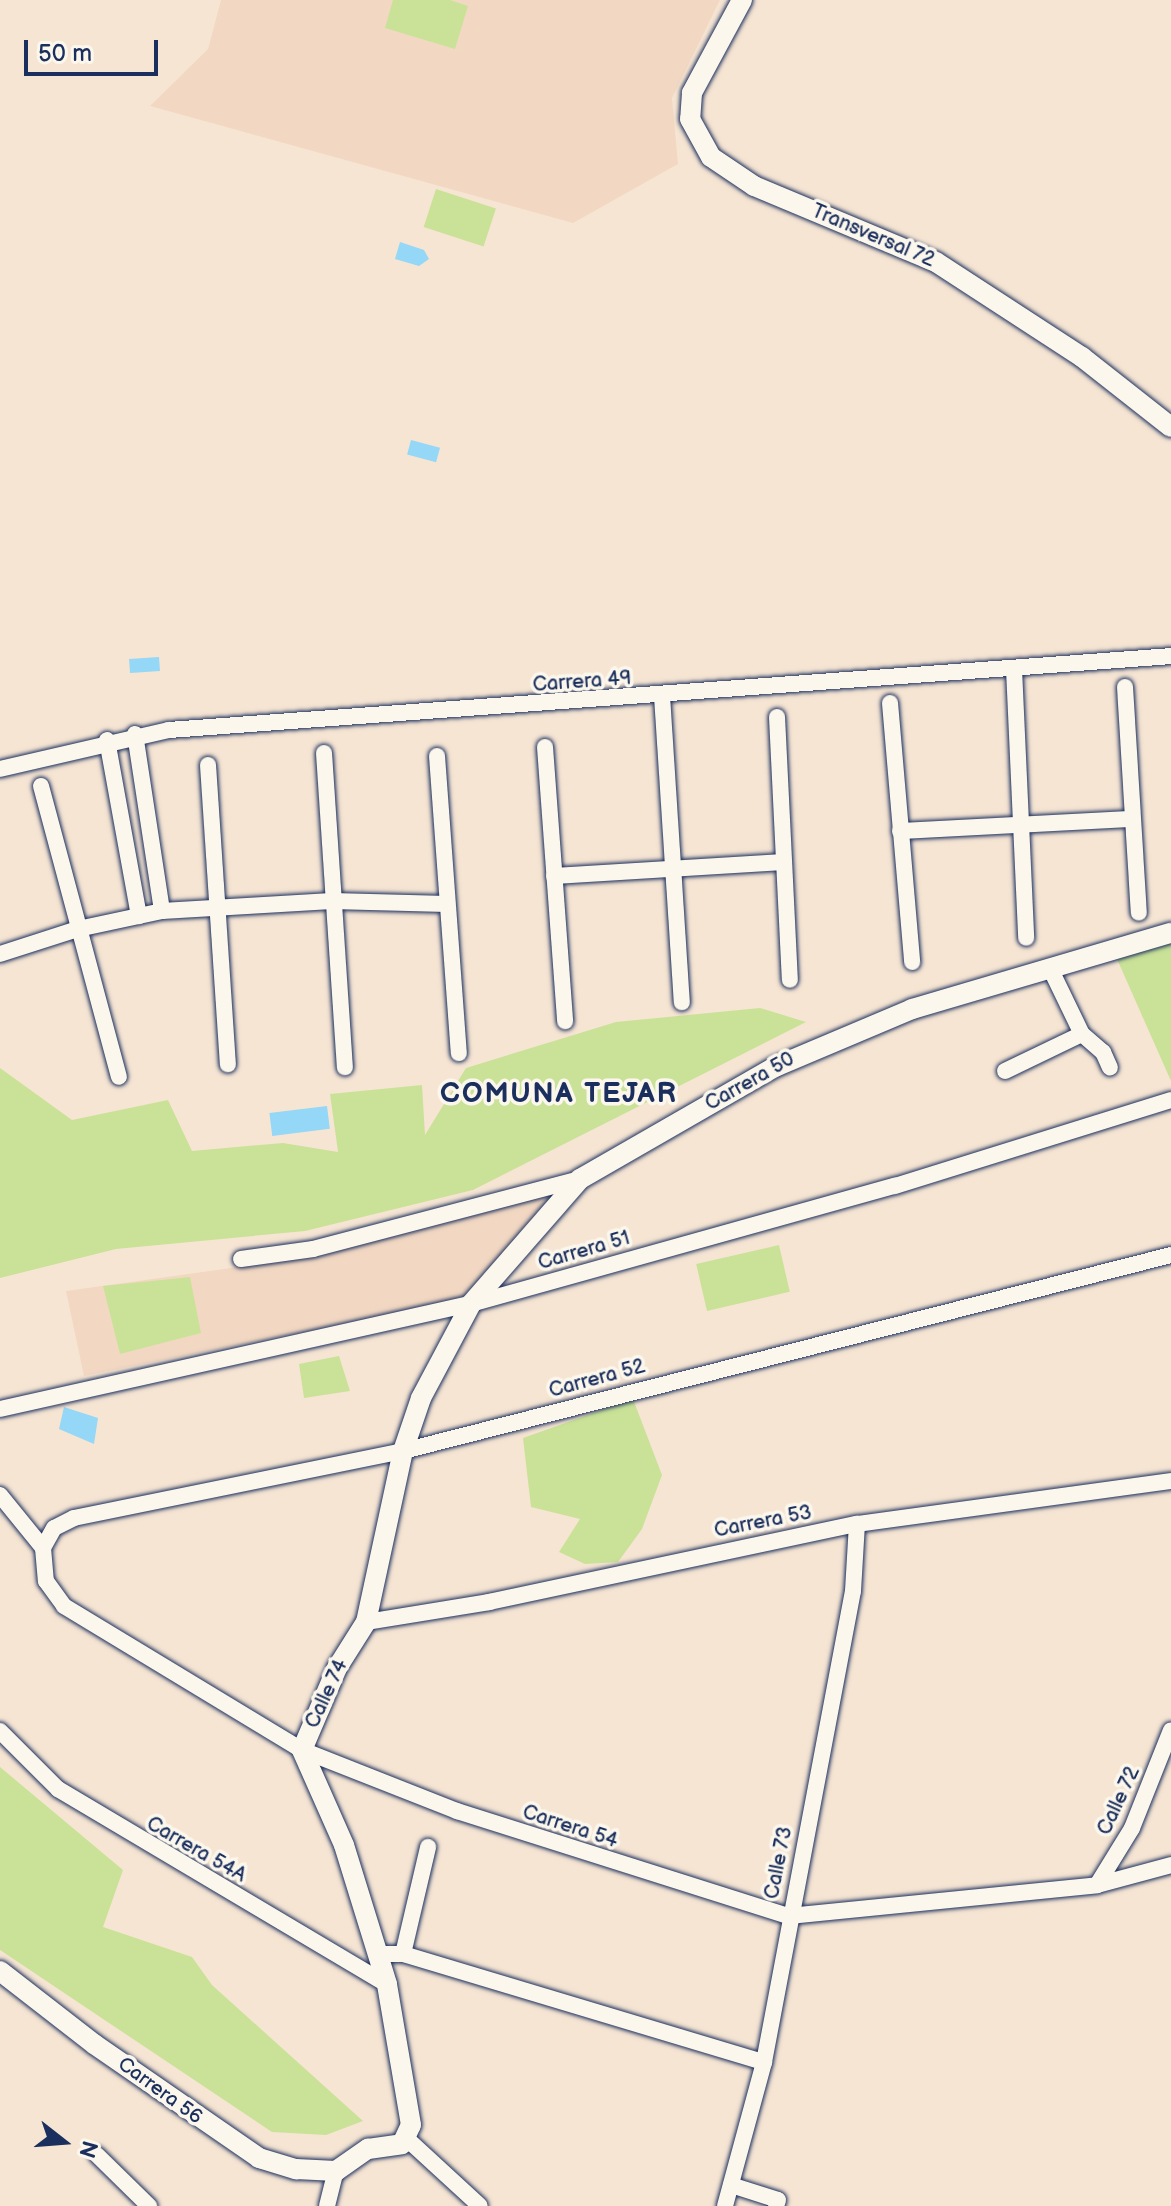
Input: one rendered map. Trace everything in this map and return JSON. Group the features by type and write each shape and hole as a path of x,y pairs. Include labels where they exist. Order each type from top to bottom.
{"street":[{"name":"Transversal 72","path":"742,0 692,93 690,119 711,157 754,186 936,262 1082,357 1171,427"},
{"name":"Carrera 49","path":"0,769 135,734 1171,656"},
{"path":"1014,669 1024,824 1026,938"},
{"path":"1125,687 1139,913"},
{"path":"662,696 670,869 682,1002"},
{"path":"890,703 912,962"},
{"path":"777,717 790,980"},
{"path":"135,734 162,911"},
{"path":"107,740 139,916"},
{"path":"545,747 565,1021"},
{"path":"324,753 345,1067"},
{"path":"437,756 459,1053"},
{"path":"208,765 228,1064"},
{"path":"41,786 119,1077"},
{"path":"900,831 1131,819"},
{"path":"554,876 784,862"},
{"path":"0,954 78,929 162,911 332,901 447,904"},
{"name":"Carrera 50","path":"241,1259 313,1249 580,1179 821,1043 912,1009 1171,933"},
{"path":"1051,970 1082,1034 1103,1052 1110,1068"},
{"path":"1005,1071 1082,1034"},
{"name":"Carrera 51","path":"0,1409 471,1304 895,1186 1171,1100"},
{"name":"Calle 74","path":"406,2138 411,2125 379,1954 344,1845 302,1750 337,1668 366,1622 403,1451 427,1386 471,1304 580,1179"},
{"name":"Carrera 52","path":"43,1548 54,1528 74,1518 403,1451 1171,1255"},
{"name":"Carrera 53","path":"366,1622 489,1602 857,1524 1171,1481"},
{"path":"0,1495 43,1548"},
{"name":"Calle 73","path":"725,2206 764,2062 789,1916 853,1591 857,1524"},
{"name":"Carrera 54","path":"43,1548 46,1581 64,1606 302,1750 457,1811 789,1916 1097,1885 1171,1865"},
{"name":"Calle 72","path":"1097,1885 1132,1828 1171,1730"},
{"name":"Carrera 54A","path":"0,1731 71,1797 387,1984"},
{"path":"403,1954 428,1847"},
{"path":"379,1954 403,1954 764,2062"},
{"name":"Carrera 56","path":"0,1971 239,2148 296,2169 336,2171"},
{"path":"327,2206 336,2171 357,2154 395,2147 406,2138 480,2206"},
{"path":"97,2155 149,2206"},
{"path":"731,2185 778,2200 776,2206"}],"shaded area":[{"path":"221,0 720,0 672,98 678,164 573,223 150,106 208,49"},
{"path":"558,1193 466,1299 84,1376 66,1291 296,1259"}],"green space":[{"path":"393,0 450,0 468,6 455,49 385,28"},
{"path":"436,189 496,208 484,247 424,227"},
{"path":"1171,932 1171,1081 1113,950"},
{"path":"760,1008 806,1022 473,1190 305,1231 116,1249 0,1278 0,1068 72,1120 168,1100 192,1151 283,1143 338,1152 330,1094 422,1085 425,1135 466,1068 616,1022"},
{"path":"779,1245 790,1292 707,1311 696,1264"},
{"path":"190,1277 201,1333 120,1354 103,1286"},
{"path":"339,1356 350,1391 304,1398 299,1364"},
{"path":"633,1399 662,1475 642,1529 618,1562 585,1564 559,1552 580,1519 531,1507 523,1438"},
{"path":"0,1767 123,1870 103,1927 192,1957 212,1985 363,2121 326,2135 272,2132 0,1950"}],"water":[{"path":"400,242 424,250 429,259 419,266 395,259"},
{"path":"411,440 440,448 436,462 407,454"},
{"path":"159,657 160,671 130,673 129,659"},
{"path":"327,1106 330,1129 272,1136 269,1113"},
{"path":"64,1407 98,1418 94,1444 59,1429"}],"district":[{"name":"COMUNA TEJAR","path":"559,1094"}]}
